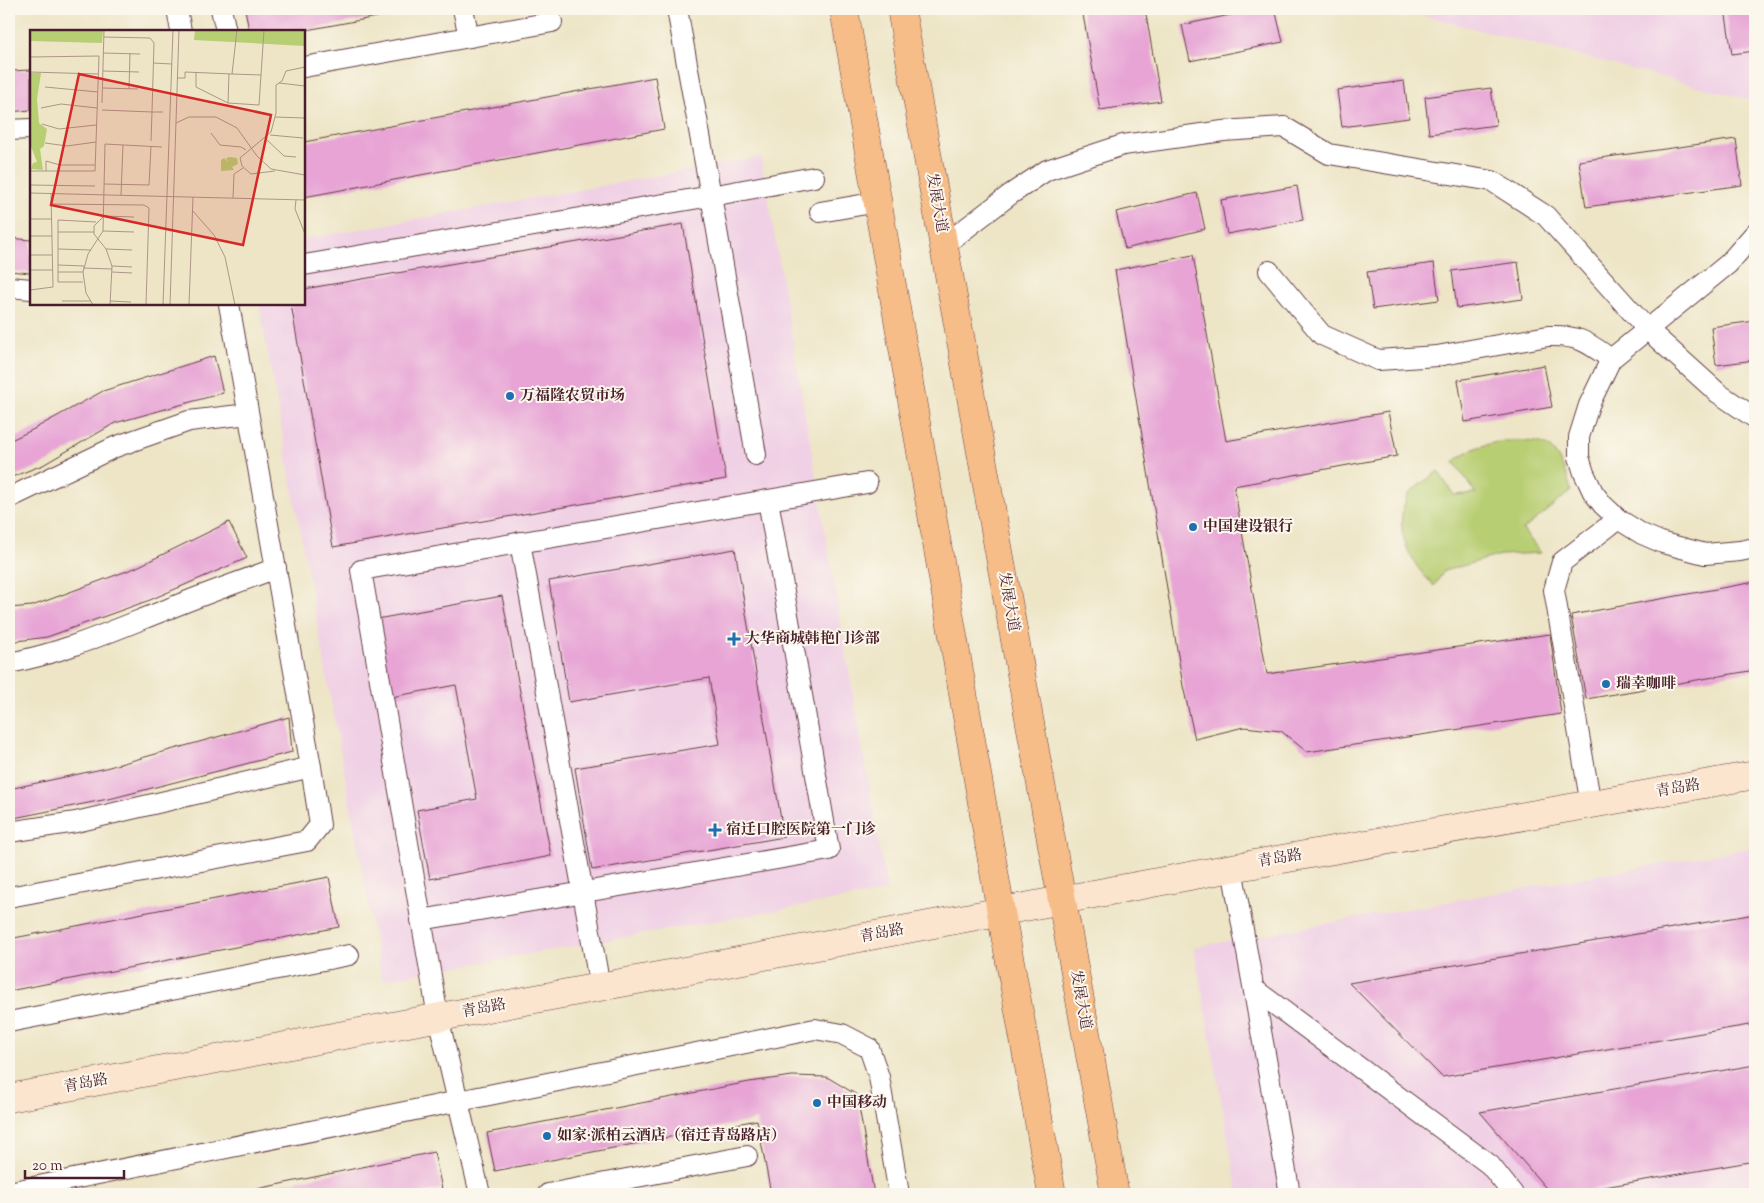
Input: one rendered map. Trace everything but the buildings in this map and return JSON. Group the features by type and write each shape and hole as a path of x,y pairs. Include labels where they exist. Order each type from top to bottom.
{"main road":[{"path":"844,9 1052,1194"},
{"name":"发展大道","path":"901,9 1115,1194"}],"street":[{"name":"青岛路","path":"9,1098 1232,868 1755,775"}],"lane":[{"path":"177,9 180,30"},
{"path":"221,9 226,30"},
{"path":"464,9 469,36"},
{"path":"677,9 756,455"},
{"path":"305,67 552,22"},
{"path":"944,246 1011,194 1047,170 1123,145 1223,131 1284,127 1329,154 1492,181 1546,216 1647,329 1718,393 1755,418"},
{"path":"9,130 30,128"},
{"path":"305,265 814,177"},
{"path":"820,212 878,202"},
{"path":"1755,233 1728,264 1612,359 1589,406 1578,437 1579,457 1592,492 1618,519 1642,534 1705,554 1755,548"},
{"path":"1269,271 1322,335 1378,360 1437,356 1548,336 1566,336 1585,341 1612,359"},
{"path":"9,287 30,288"},
{"path":"9,897 307,842 320,825 229,305"},
{"path":"9,498 114,447 189,421 248,414"},
{"path":"480,1194 438,1018 361,570 867,483"},
{"path":"422,920 829,850 768,500"},
{"path":"1591,805 1554,590 1562,562 1618,519"},
{"path":"520,542 600,987"},
{"path":"9,663 30,659 97,637 276,568"},
{"path":"9,832 76,822 311,767"},
{"path":"1232,868 1290,1194"},
{"path":"9,1022 350,955"},
{"path":"1254,989 1490,1165 1513,1194"},
{"path":"9,1192 815,1030 842,1034 869,1048 876,1069 899,1194"},
{"path":"548,1194 747,1156"}],"shaded area":[{"path":"1398,9 1755,9 1755,101"},
{"path":"761,157 887,891 382,980 259,305 305,305 305,239"},
{"path":"1755,847 1755,1194 1238,1194 1194,947"}],"green space":[{"path":"1504,441 1534,442 1549,447 1562,464 1571,491 1523,530 1541,553 1501,555 1444,571 1434,586 1413,560 1404,539 1402,517 1407,496 1438,471 1454,495 1476,493 1454,462 1477,448"}],"place":[{"name":"万福隆农贸市场","path":"510,396"},
{"name":"中国建设银行","path":"1193,527"},
{"name":"大华商城韩艳门诊部","path":"734,639"},
{"name":"瑞幸咖啡","path":"1606,684"},
{"name":"宿迁口腔医院第一门诊","path":"715,830"},
{"name":"中国移动","path":"817,1103"},
{"name":"如家·派柏云酒店（宿迁青岛路店）","path":"547,1136"}]}
